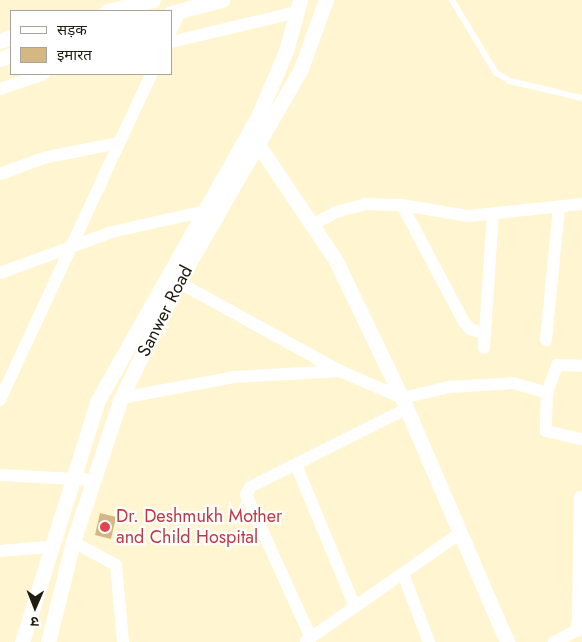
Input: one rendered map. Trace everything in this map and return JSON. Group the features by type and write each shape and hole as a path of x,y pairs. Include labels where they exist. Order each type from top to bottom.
{"street":[{"path":"111,10 153,0"},
{"path":"172,27 176,11 222,0"},
{"name":"Sanwer Road","path":"48,642 73,542 121,398 178,282 259,146 300,71 326,0"},
{"path":"172,42 299,6"},
{"name":"Sanwer Road","path":"22,642 96,402 201,212 259,114 286,51 299,6"},
{"path":"0,89 41,75"},
{"path":"0,400 151,75"},
{"path":"0,174 46,157 119,143"},
{"path":"259,146 335,259 404,404 459,534 508,642"},
{"path":"308,217 365,204 402,205 459,215 493,214 582,204"},
{"path":"402,205 464,322 470,330 485,334"},
{"path":"546,340 559,207"},
{"path":"0,273 72,245 201,212"},
{"path":"484,348 493,214"},
{"path":"178,282 340,371 372,385 404,404"},
{"path":"582,366 557,365 547,393 546,431 582,439"},
{"path":"121,398 234,377 340,371"},
{"path":"459,534 307,641 246,502 250,487 296,465 404,404 486,382 513,383 547,393"},
{"path":"296,465 355,607"},
{"path":"0,475 72,477 94,480"},
{"path":"554,642 576,631 578,621 580,497"},
{"path":"73,542 116,565 123,642"},
{"path":"0,550 50,547"},
{"path":"403,574 429,642"}],"lane":[{"path":"452,0 496,73 510,81 582,98"}],"building":[{"path":"100,513 116,517 111,539 95,535"}],"place":[{"name":"Dr. Deshmukh Mother and Child Hospital","path":"105,527"}]}
